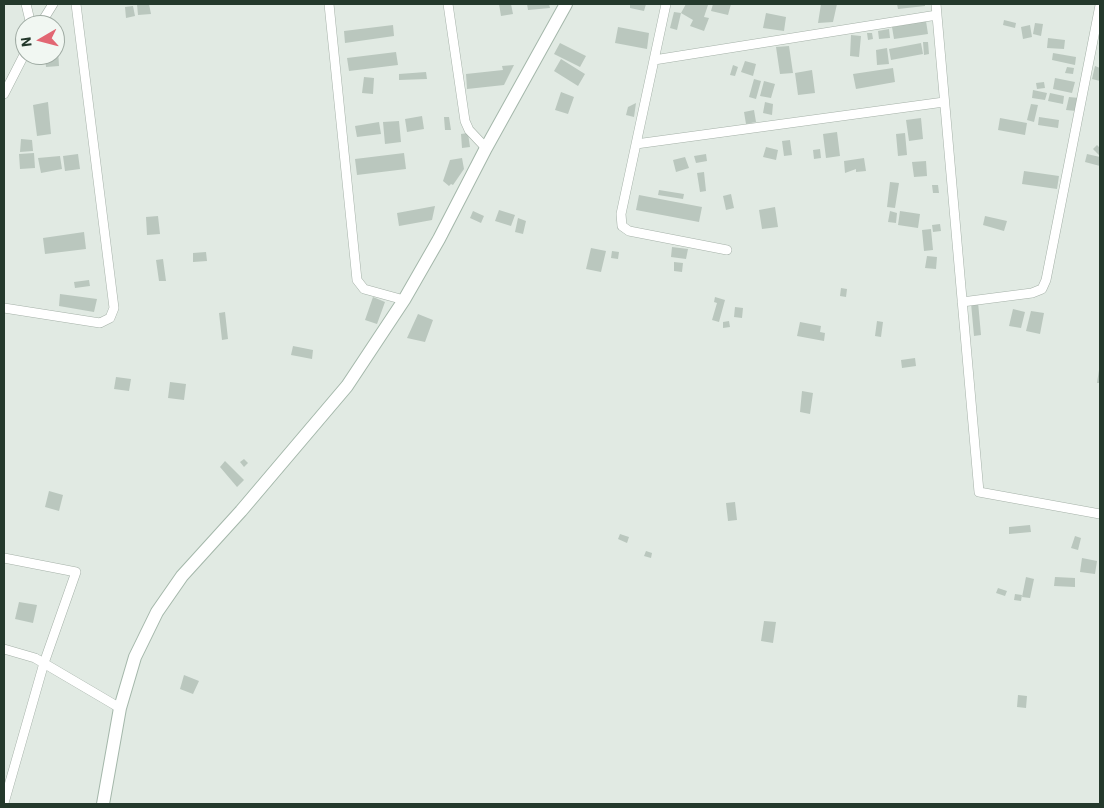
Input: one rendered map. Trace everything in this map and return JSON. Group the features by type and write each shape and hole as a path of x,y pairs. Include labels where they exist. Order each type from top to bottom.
{"main road":[{"path":"103,804 120,708 135,657 157,612 182,576 241,511 347,386 404,300 439,239 486,148 566,4"}],"street":[{"path":"46,15 53,4"},
{"path":"4,308 100,323 110,318 114,308 76,4"},
{"path":"329,4 357,280 364,289 404,300"},
{"path":"448,4 465,121 469,130 486,148"},
{"path":"666,4 621,214 622,226 629,232 727,250"},
{"path":"936,4 979,492 1100,514"},
{"path":"962,302 1032,293 1042,289 1046,280 1074,144 1100,4"},
{"path":"654,60 937,14"},
{"path":"4,94 19,65"},
{"path":"636,144 944,102"},
{"path":"4,558 76,572 44,663 4,803"},
{"path":"4,649 44,663 120,708"}],"building":[{"path":"137,4 149,4 151,14 138,15"},
{"path":"499,4 511,4 513,14 501,16"},
{"path":"527,4 549,4 550,8 528,10"},
{"path":"630,4 646,4 644,11 630,8"},
{"path":"686,4 708,5 704,17 709,18 704,31 690,26 693,20 681,13"},
{"path":"713,4 731,4 728,15 711,11"},
{"path":"821,4 837,4 833,22 818,23"},
{"path":"897,4 925,4 925,6 898,9"},
{"path":"133,6 135,16 126,18 125,7"},
{"path":"674,12 681,13 677,30 670,28"},
{"path":"766,13 786,17 784,31 763,28"},
{"path":"1004,20 1016,23 1015,28 1003,25"},
{"path":"926,21 928,34 894,39 892,27"},
{"path":"1035,23 1043,24 1041,36 1033,34"},
{"path":"393,25 394,36 345,43 344,31"},
{"path":"1030,25 1032,37 1023,39 1021,27"},
{"path":"618,27 649,33 647,49 615,43"},
{"path":"889,29 890,38 879,39 878,31"},
{"path":"867,33 872,33 873,39 868,40"},
{"path":"851,35 861,36 859,57 850,56"},
{"path":"1048,38 1065,40 1064,49 1047,48"},
{"path":"923,42 928,42 929,54 924,55"},
{"path":"560,43 586,56 580,67 554,54"},
{"path":"921,43 923,54 891,60 889,49"},
{"path":"789,46 793,73 780,74 776,47"},
{"path":"887,48 889,64 877,65 876,50"},
{"path":"396,52 398,65 349,71 347,58"},
{"path":"1053,53 1076,57 1075,65 1052,60"},
{"path":"561,59 585,74 578,86 554,71"},
{"path":"745,61 756,64 753,76 741,72"},
{"path":"46,65 59,65 59,66 46,67"},
{"path":"514,65 504,85 467,89 466,74 503,70 502,66"},
{"path":"733,65 738,67 735,76 730,75"},
{"path":"1095,66 1100,68 1100,81 1092,79"},
{"path":"1067,67 1074,68 1073,74 1065,73"},
{"path":"893,68 895,82 856,89 853,74"},
{"path":"812,70 815,93 798,95 795,73"},
{"path":"426,72 427,79 399,80 399,74"},
{"path":"364,77 374,78 373,94 362,93"},
{"path":"1055,78 1075,82 1072,93 1053,89"},
{"path":"754,79 761,81 756,99 749,97"},
{"path":"764,81 775,84 771,98 760,96"},
{"path":"1044,82 1045,88 1037,89 1036,83"},
{"path":"1033,90 1047,93 1045,100 1032,98"},
{"path":"561,92 574,97 568,114 555,110"},
{"path":"1050,93 1064,96 1063,104 1048,101"},
{"path":"1069,97 1079,98 1076,111 1066,110"},
{"path":"48,102 51,134 37,136 33,105"},
{"path":"765,102 773,104 772,115 763,113"},
{"path":"636,103 634,117 626,115 628,107"},
{"path":"1031,104 1038,105 1034,122 1027,120"},
{"path":"754,110 756,122 746,124 744,112"},
{"path":"422,116 424,129 407,132 405,119"},
{"path":"444,117 449,117 451,130 445,130"},
{"path":"1039,117 1059,120 1058,128 1038,125"},
{"path":"921,118 923,139 909,141 906,120"},
{"path":"1000,118 1027,123 1025,135 998,130"},
{"path":"399,121 401,142 385,144 383,122"},
{"path":"379,122 381,134 357,137 355,126"},
{"path":"837,132 840,156 826,158 823,134"},
{"path":"468,133 470,147 462,148 461,134"},
{"path":"905,133 907,155 898,156 896,134"},
{"path":"21,139 32,140 33,151 20,152"},
{"path":"790,140 792,155 784,156 782,141"},
{"path":"1097,145 1100,148 1099,155 1093,149"},
{"path":"766,147 778,150 776,160 763,157"},
{"path":"820,149 821,158 814,159 813,150"},
{"path":"34,153 35,168 20,169 19,154"},
{"path":"404,153 406,169 357,175 355,159"},
{"path":"78,154 80,169 65,171 63,156"},
{"path":"706,154 707,161 696,163 694,156"},
{"path":"1087,154 1100,157 1100,166 1085,162"},
{"path":"60,156 62,169 41,173 38,158"},
{"path":"685,157 689,168 676,172 673,160"},
{"path":"462,158 464,169 453,185 449,186 443,181 450,160"},
{"path":"864,158 866,171 856,172 856,169 845,173 844,161"},
{"path":"926,161 927,176 914,177 912,162"},
{"path":"1024,171 1059,176 1057,189 1022,184"},
{"path":"704,172 706,191 700,192 697,173"},
{"path":"890,182 899,183 895,208 887,207"},
{"path":"932,185 938,185 939,193 933,193"},
{"path":"659,190 684,194 683,199 658,195"},
{"path":"731,194 734,208 726,210 723,196"},
{"path":"639,195 702,207 699,222 636,210"},
{"path":"435,206 432,220 399,226 397,213"},
{"path":"775,207 778,227 762,229 759,210"},
{"path":"499,210 515,215 511,226 495,221"},
{"path":"473,211 484,216 481,223 470,218"},
{"path":"890,211 897,213 896,223 888,222"},
{"path":"900,211 920,214 918,228 898,225"},
{"path":"158,216 160,234 147,235 146,217"},
{"path":"985,216 1007,221 1004,231 983,225"},
{"path":"518,218 526,221 523,234 515,232"},
{"path":"940,224 941,231 933,232 932,225"},
{"path":"931,229 933,250 924,251 922,230"},
{"path":"84,232 86,249 45,254 43,238"},
{"path":"672,247 688,249 686,259 671,257"},
{"path":"591,248 606,251 601,272 586,269"},
{"path":"612,251 619,252 618,259 611,258"},
{"path":"206,252 207,261 193,262 193,253"},
{"path":"927,256 937,257 936,269 925,268"},
{"path":"163,259 166,281 159,281 156,260"},
{"path":"674,262 683,263 682,272 674,271"},
{"path":"89,280 90,286 75,288 74,282"},
{"path":"841,288 847,289 846,297 840,296"},
{"path":"60,294 97,299 94,312 59,306"},
{"path":"373,297 385,302 377,324 365,320"},
{"path":"715,297 725,300 719,322 712,320 717,303 714,302"},
{"path":"978,302 981,335 974,336 971,303"},
{"path":"735,307 743,308 742,318 734,317"},
{"path":"1013,309 1025,312 1021,328 1009,326"},
{"path":"1031,311 1044,313 1040,334 1026,331"},
{"path":"225,312 228,339 222,340 219,313"},
{"path":"418,314 433,320 425,342 407,338"},
{"path":"729,321 730,327 723,328 723,322"},
{"path":"877,321 883,322 881,337 875,336"},
{"path":"800,322 821,326 820,332 825,333 824,341 797,336"},
{"path":"293,346 313,350 312,359 291,355"},
{"path":"915,358 916,366 902,368 901,360"},
{"path":"1099,370 1100,383 1097,383"},
{"path":"116,377 131,379 129,391 114,389"},
{"path":"170,382 186,384 184,400 168,398"},
{"path":"802,391 813,393 810,414 800,412"},
{"path":"244,459 248,463 244,467 240,462"},
{"path":"225,461 244,480 237,487 220,467"},
{"path":"49,491 63,495 59,511 45,507"},
{"path":"735,502 737,520 728,521 726,503"},
{"path":"1030,525 1031,532 1009,534 1009,527"},
{"path":"620,534 629,537 627,543 618,539"},
{"path":"1075,536 1081,538 1078,550 1071,548"},
{"path":"646,551 652,553 651,558 644,556"},
{"path":"1082,558 1097,561 1095,574 1080,572"},
{"path":"1026,577 1034,579 1030,598 1022,597"},
{"path":"1055,577 1075,578 1075,587 1054,586"},
{"path":"998,588 1007,591 1005,596 996,593"},
{"path":"1015,594 1022,595 1021,601 1014,600"},
{"path":"19,602 37,605 33,623 15,619"},
{"path":"764,621 776,622 773,643 761,641"},
{"path":"184,675 199,681 193,694 180,689"},
{"path":"1018,695 1027,696 1026,708 1017,707"}]}
